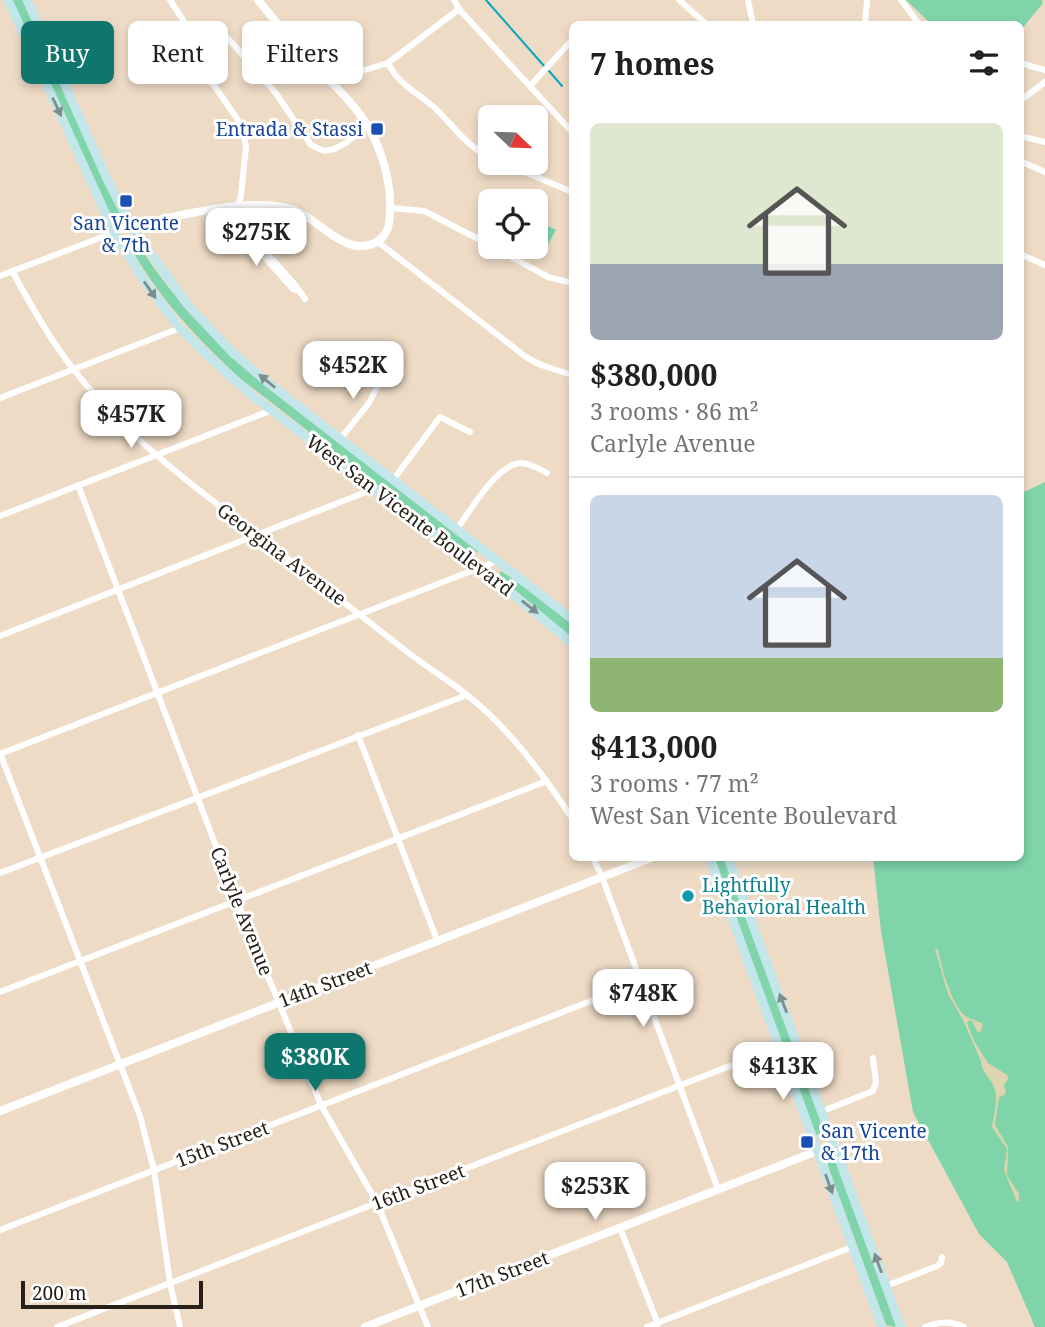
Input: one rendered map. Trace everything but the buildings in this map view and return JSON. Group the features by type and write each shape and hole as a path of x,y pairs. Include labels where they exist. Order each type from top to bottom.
{"main road":[{"name":"West San Vicente Boulevard","path":"8,0 114,232 149,288 180,328 232,378 569,640"},
{"path":"27,0 106,177 131,226 163,273 209,329 267,382 569,616"},
{"path":"711,861 882,1327"},
{"path":"729,861 901,1327"}],"street":[{"path":"170,0 198,43 211,80 238,120 244,137 246,147 237,223 240,230 305,299"},
{"path":"0,276 131,226 238,206 285,207 307,216 345,243 359,246 378,242 388,229 390,208 385,169 367,126 352,105 258,0"},
{"path":"454,0 569,129"},
{"path":"679,0 703,21"},
{"path":"748,0 752,21"},
{"path":"865,21 867,0"},
{"path":"901,0 917,21"},
{"path":"363,70 388,62 460,9"},
{"path":"228,38 275,92 311,145 324,151 334,149 367,126"},
{"path":"530,86 569,43"},
{"path":"388,62 410,91 433,106 478,152"},
{"path":"1024,64 1045,70"},
{"path":"1024,98 1045,82"},
{"path":"1024,137 1045,142"},
{"path":"1024,163 1045,172"},
{"path":"532,175 569,191"},
{"path":"390,208 424,211 478,239"},
{"path":"378,242 526,357 569,374"},
{"path":"1024,256 1045,265"},
{"path":"515,259 548,277 569,283"},
{"name":"Georgina Avenue","path":"12,271 40,322 74,370 155,456 467,695 509,735 547,781 569,814"},
{"path":"0,398 180,328"},
{"path":"341,439 369,403 383,375"},
{"path":"0,516 272,410"},
{"path":"393,480 440,417 470,432"},
{"path":"457,529 504,469 522,463 547,473"},
{"name":"Carlyle Avenue","path":"78,485 237,901 321,1105 377,1203 428,1327"},
{"path":"0,636 258,536 366,492 373,486"},
{"path":"180,1327 170,1283 154,1170 140,1116 0,754 497,561"},
{"path":"0,873 467,695"},
{"path":"358,735 437,940"},
{"path":"0,992 547,781"},
{"path":"594,861 718,1189"},
{"name":"14th Street","path":"0,1111 643,861"},
{"name":"15th Street","path":"0,1230 640,982"},
{"name":"16th Street","path":"57,1327 779,1047"},
{"path":"823,1111 869,1095 873,1091 876,1082 873,1058"},
{"name":"17th Street","path":"365,1327 835,1144"},
{"path":"620,1228 658,1325"},
{"path":"648,1327 852,1247"},
{"path":"886,1286 937,1266 942,1257"},
{"path":"925,1327 940,1322 957,1323 964,1327"}],"green space":[{"path":"11,0 23,0 33,21 21,22"},
{"path":"906,0 1042,0 1043,3 1024,26 1024,21 928,21"},
{"path":"50,84 61,84 120,213 121,217 117,220 112,219"},
{"path":"548,226 556,230 548,244"},
{"path":"130,241 136,241 178,299 224,348 478,551 470,557 241,379 209,349 166,300 140,264 129,245"},
{"path":"1045,482 1045,1327 1035,1327 1007,1262 979,1234 913,1112 881,931 873,861 1024,861 1024,492"},
{"path":"501,571 552,606 569,622 569,636 499,579"},
{"path":"714,861 726,861 826,1132 816,1135"},
{"path":"831,1157 837,1161 895,1327 886,1325 828,1166 828,1159"}],"sand":[{"path":"935,949 938,949 947,982 958,1007 966,1017 983,1024 978,1033 972,1021 967,1023 974,1041 988,1063 1007,1075 1008,1079 1004,1085 1006,1092 999,1097 995,1125 1008,1147 1007,1175 1019,1194 1017,1202 1004,1170 1007,1149 992,1127 996,1102 994,1087 982,1068 963,1020 948,994"}],"waterway":[{"path":"486,0 545,67"},
{"path":"549,71 562,86"}],"place":[{"name":"Entrada & Stassi","path":"377,129"},
{"name":"San Vicente & 7th","path":"126,201"},
{"name":"Lightfully Behavioral Health","path":"688,896"},
{"name":"San Vicente & 17th","path":"807,1142"}]}
